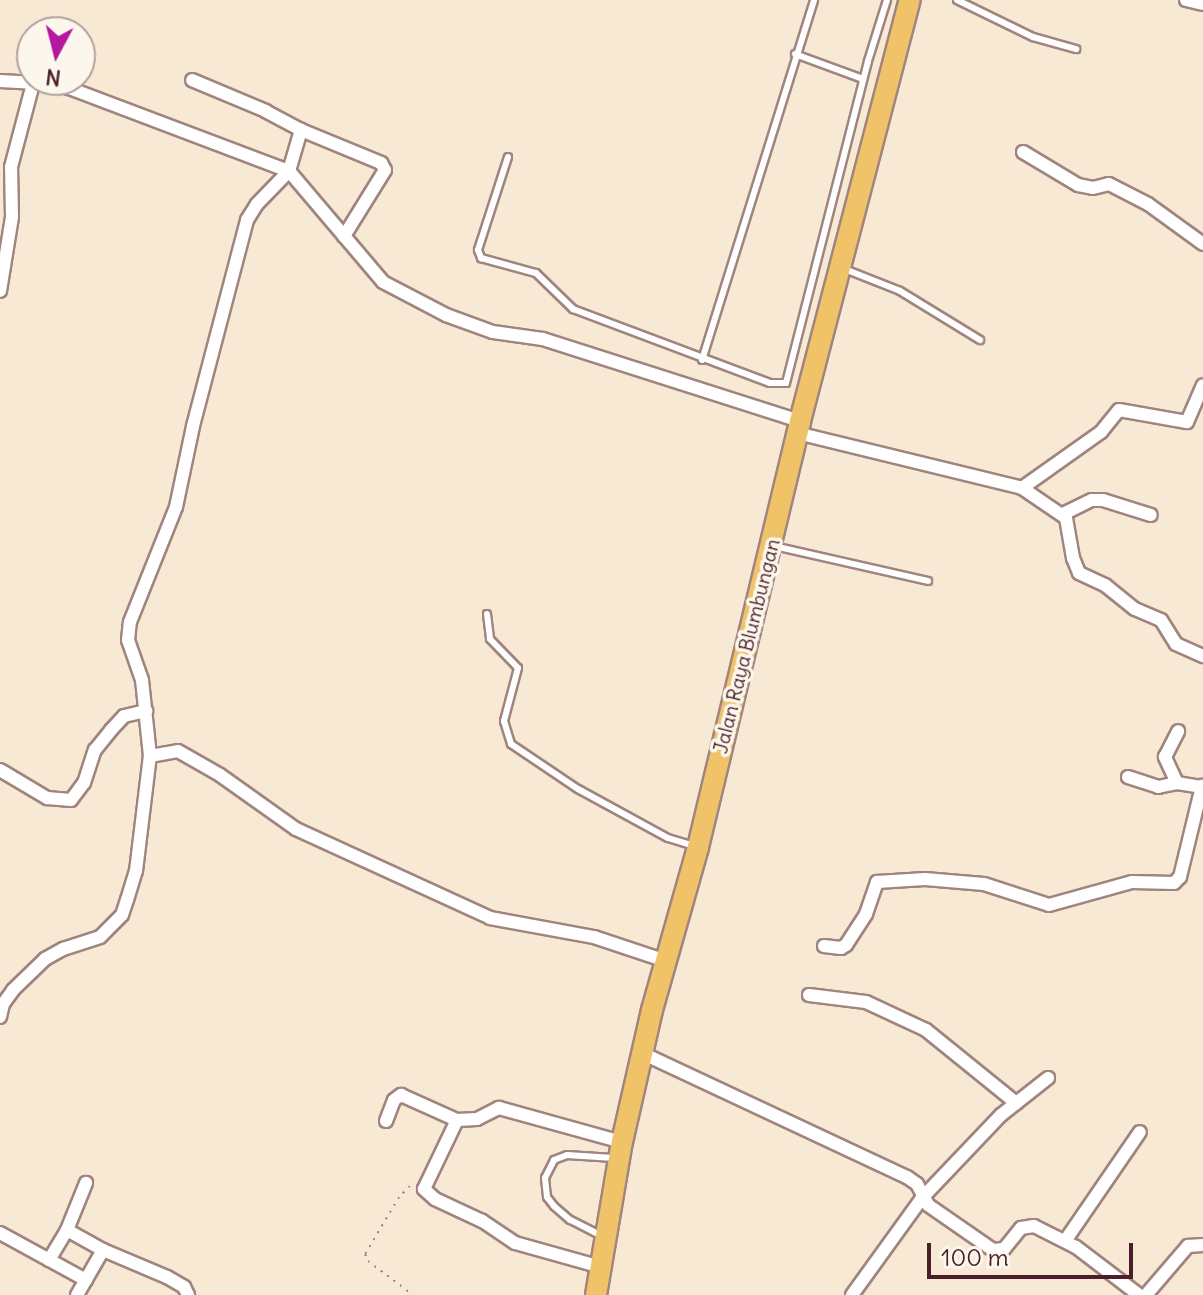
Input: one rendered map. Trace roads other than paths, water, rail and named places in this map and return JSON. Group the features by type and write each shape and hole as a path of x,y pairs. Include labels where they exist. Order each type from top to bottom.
{"main road":[{"name":"Jalan Raya Blumbungan","path":"596,1295 620,1150 666,961 698,847 798,427 910,0"}],"street":[{"path":"1186,0 1203,4"},
{"path":"192,80 381,163 385,170 344,236"},
{"path":"0,291 12,217 11,167 30,96"},
{"path":"90,96 289,171 383,282 446,315 493,332 543,339 798,427 1022,488 1063,514 1079,573 1105,585 1143,613 1161,620 1176,644 1203,656"},
{"path":"0,1017 8,997 45,959 100,937 122,915 136,871 150,756 142,680 128,640 130,622 176,507 193,426 247,220 251,211 289,171 301,130"},
{"path":"1023,152 1078,185 1087,188 1109,184 1148,204 1203,244"},
{"path":"1022,488 1101,432 1119,410 1187,422 1203,385"},
{"path":"1063,514 1092,500 1103,500 1151,515"},
{"path":"0,770 47,798 71,800 84,783 95,750 111,730 124,716 146,711"},
{"path":"1177,783 1165,757 1178,731"},
{"path":"150,756 164,750 178,751 220,775 296,829 490,918 594,937 666,961"},
{"path":"824,946 841,948 846,945 866,914 877,882 925,879 984,884 1049,905 1132,882 1174,883 1180,877 1202,786 1177,783 1158,787 1128,777"},
{"path":"809,995 866,1002 926,1030 1016,1103"},
{"path":"644,1054 907,1177 917,1184 922,1198 993,1250 1004,1249 1026,1227 1034,1226 1065,1241 1139,1295"},
{"path":"852,1295 922,1198 1016,1103 1048,1078"},
{"path":"386,1121 394,1100 401,1095 457,1120 477,1119 499,1108 507,1108 620,1150"},
{"path":"457,1120 424,1189 435,1199 482,1221 515,1243 601,1267"},
{"path":"1065,1241 1140,1132"},
{"path":"49,1260 67,1230 86,1183"},
{"path":"67,1230 103,1250 167,1277 184,1287 188,1295"},
{"path":"0,1233 86,1280"},
{"path":"1146,1295 1188,1246 1203,1245"},
{"path":"77,1295 103,1250"}],"lane":[{"path":"702,360 814,0"},
{"path":"508,157 478,250 481,258 536,273 573,309 702,360 770,383 786,383 863,79 887,0"},
{"path":"957,0 1033,37 1076,49"},
{"path":"795,54 863,79"},
{"path":"839,266 900,291 980,340"},
{"path":"771,545 928,581"},
{"path":"487,614 490,639 518,668 504,721 511,744 591,796 668,838 698,847"},
{"path":"605,1238 570,1220 554,1206 547,1197 545,1178 554,1160 567,1155 620,1150"}]}
